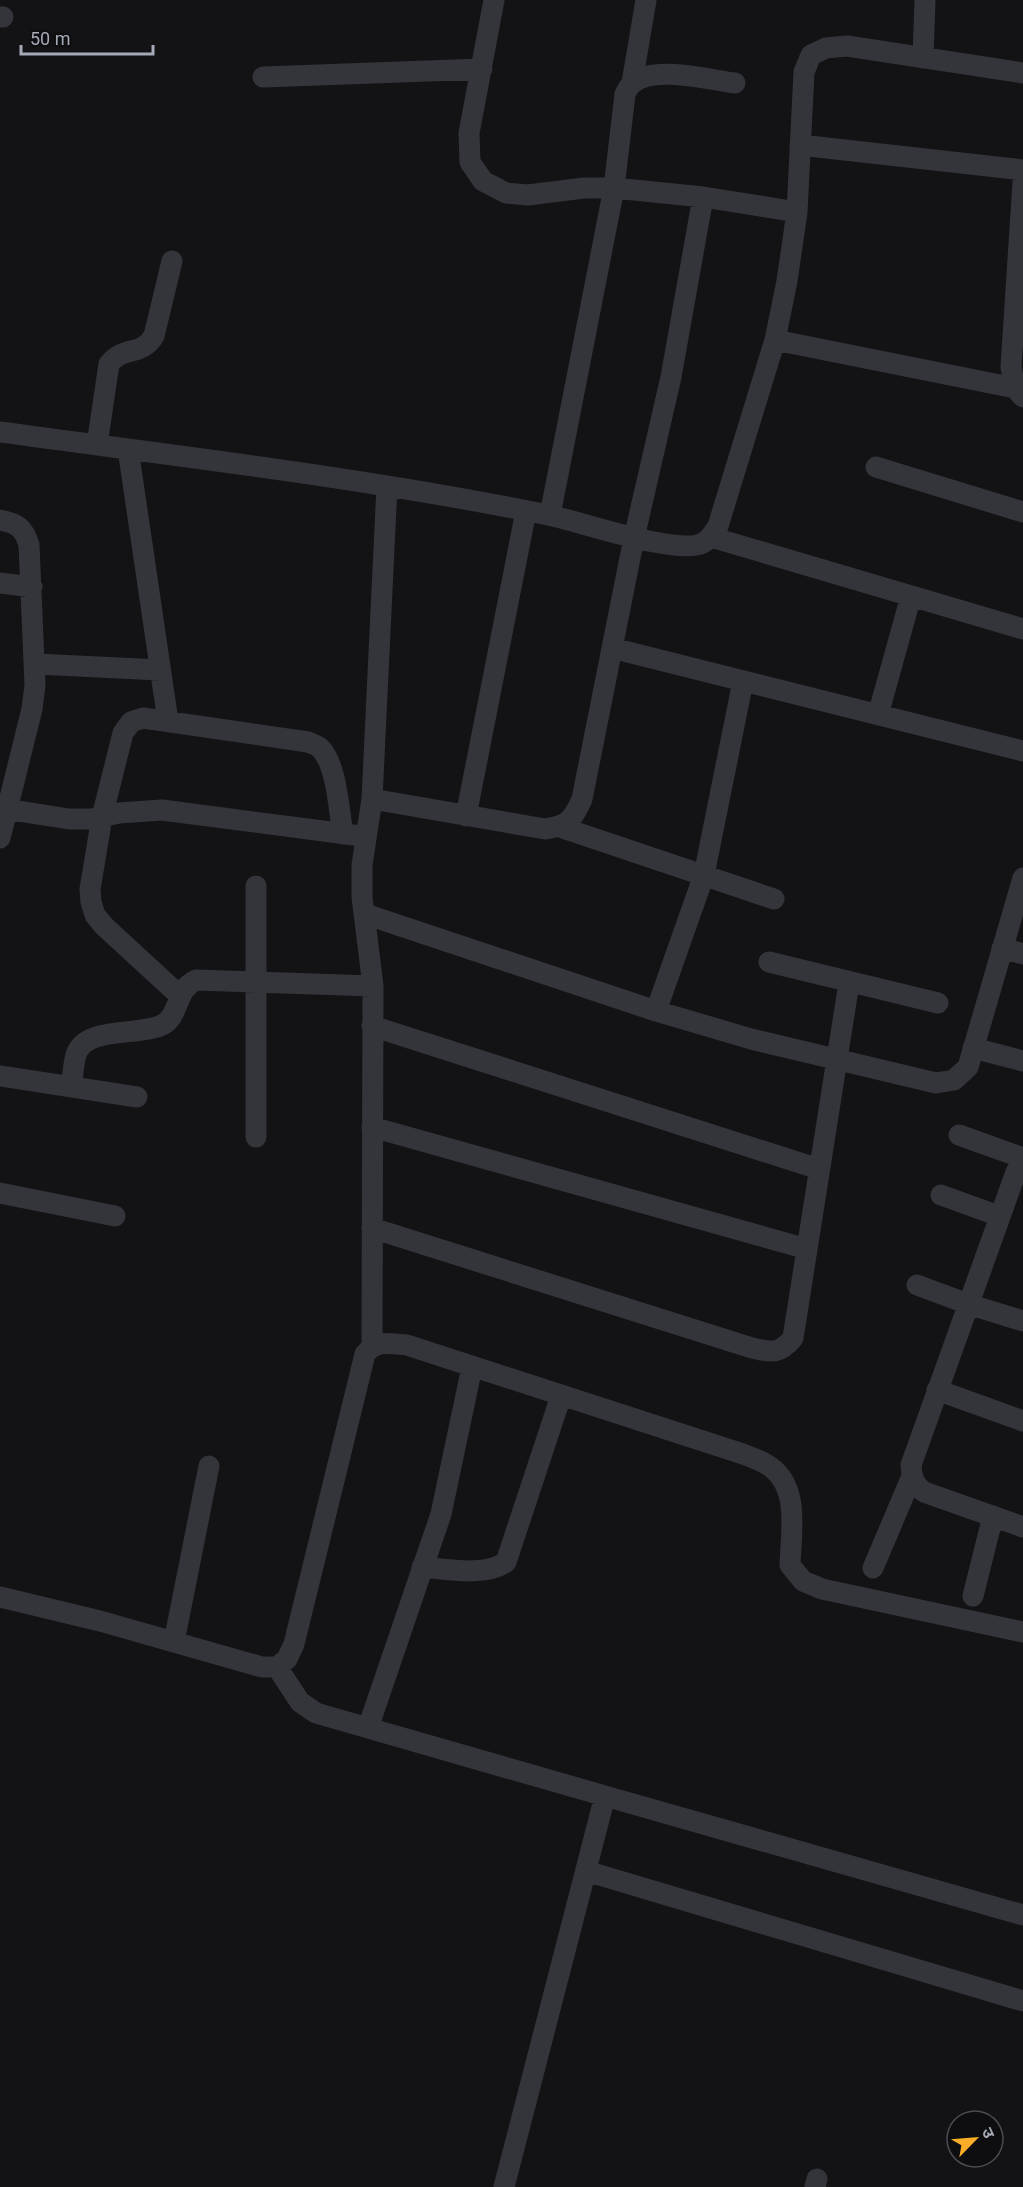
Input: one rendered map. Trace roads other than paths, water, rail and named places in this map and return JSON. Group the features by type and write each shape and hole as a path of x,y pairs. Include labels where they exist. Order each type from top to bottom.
{"street":[{"path":"494,0 469,133 470,162 483,181 506,193 528,195 584,188 614,188 703,197 797,212"},
{"path":"550,515 614,188 625,94 632,83 646,0"},
{"path":"922,58 925,0"},
{"path":"0,432 387,486 550,515 634,538 688,546 703,543 711,537 718,526 775,340 787,281 797,212 804,72 811,55 826,48 848,46 1023,73"},
{"path":"263,77 482,69"},
{"path":"632,83 646,76 662,74 735,83"},
{"path":"800,145 1023,170"},
{"path":"775,340 1019,393 1011,367 1023,182"},
{"path":"560,827 575,815 582,799 634,538 671,377 703,197"},
{"path":"97,445 110,364 116,356 142,349 154,336 172,261"},
{"path":"128,449 168,721"},
{"path":"876,467 1023,512"},
{"path":"372,1346 373,986 362,865 372,799 387,486"},
{"path":"466,816 526,511"},
{"path":"0,520 20,526 29,545 36,664 32,709 4,809 0,838"},
{"path":"711,537 1023,629"},
{"path":"0,583 32,587"},
{"path":"878,715 910,596"},
{"path":"612,648 1023,751"},
{"path":"36,664 160,670"},
{"path":"656,1011 704,875 743,681"},
{"path":"180,995 104,926 95,915 91,902 90,889 102,817 123,733 131,722 143,718 168,721 308,742 319,747 327,757 332,772 343,834"},
{"path":"372,799 545,829 560,827 774,899"},
{"path":"4,809 69,819 92,819 144,810 162,810 367,837"},
{"path":"365,914 656,1011 751,1039 936,1083 954,1080 968,1067 1023,878"},
{"path":"256,886 258,982 256,1137"},
{"path":"1002,948 1023,954"},
{"path":"769,962 939,1004"},
{"path":"71,1087 76,1053 85,1042 98,1036 153,1028 166,1023 180,995 188,984 195,980 373,986"},
{"path":"372,1228 752,1348 771,1352 785,1348 793,1338 849,983"},
{"path":"372,1026 819,1169"},
{"path":"974,1047 1023,1061"},
{"path":"0,1076 137,1097"},
{"path":"372,1127 807,1249"},
{"path":"958,1135 1023,1160 999,1216 936,1390 911,1466 912,1476 917,1487 924,1492 1023,1527"},
{"path":"0,1193 115,1216"},
{"path":"941,1195 999,1216"},
{"path":"917,1285 1023,1321"},
{"path":"0,1597 100,1621 262,1667 277,1667 287,1659 294,1644 365,1354 372,1346 384,1343 407,1345 743,1454 767,1464 784,1481 791,1503 790,1565 803,1581 822,1589 1023,1632"},
{"path":"368,1728 441,1514 472,1367"},
{"path":"936,1390 1023,1421"},
{"path":"422,1567 485,1571 498,1568 506,1562 561,1396"},
{"path":"174,1642 209,1466"},
{"path":"873,1568 912,1476"},
{"path":"972,1596 993,1516"},
{"path":"277,1667 300,1702 316,1713 1023,1915"},
{"path":"504,2187 605,1796"},
{"path":"586,1871 1023,2001"}]}
